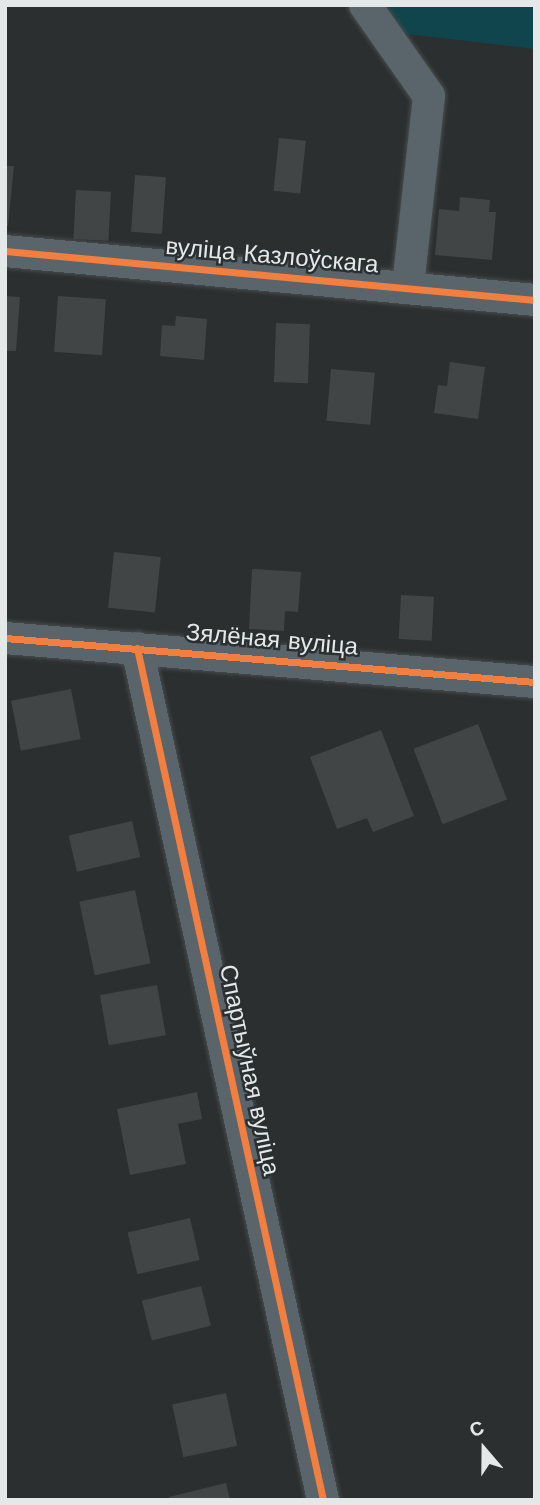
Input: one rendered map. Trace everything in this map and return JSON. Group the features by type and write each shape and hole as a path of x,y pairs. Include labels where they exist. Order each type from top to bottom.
{"street":[{"path":"365,5 429,96 408,287"},
{"name":"вуліца Казлоўскага","path":"5,251 535,300"},
{"name":"Зялёная вуліца","path":"5,638 535,682"},
{"name":"Спартыўная вуліца","path":"137,648 323,1500"}],"shaded area":[{"path":"358,5 535,5 535,49 364,29"}],"building":[{"path":"279,138 306,141 300,194 273,191"},
{"path":"5,166 14,166 8,226 5,226"},
{"path":"135,175 166,177 162,234 131,232"},
{"path":"76,190 111,192 108,241 73,239"},
{"path":"460,197 490,200 489,212 496,212 492,260 435,255 439,209 459,211"},
{"path":"5,296 20,297 16,351 5,351"},
{"path":"58,296 106,299 102,355 54,352"},
{"path":"176,316 207,319 204,360 160,356 162,325 175,326"},
{"path":"276,323 310,324 308,383 274,382"},
{"path":"450,362 485,367 478,419 434,413 438,385 447,386"},
{"path":"331,369 375,373 370,425 326,421"},
{"path":"114,552 161,557 155,613 108,608"},
{"path":"252,569 301,572 298,612 285,611 284,631 249,629"},
{"path":"401,595 434,597 432,641 399,639"},
{"path":"71,689 81,739 21,751 11,701"},
{"path":"478,724 507,800 443,824 414,749"},
{"path":"381,730 414,816 373,832 367,818 337,829 310,757"},
{"path":"132,821 140,857 77,872 69,836"},
{"path":"135,890 151,963 95,975 79,902"},
{"path":"157,985 166,1035 109,1045 100,995"},
{"path":"197,1092 202,1119 178,1124 186,1164 130,1175 117,1109"},
{"path":"190,1218 200,1260 137,1274 128,1232"},
{"path":"201,1286 211,1326 152,1341 142,1301"},
{"path":"226,1393 237,1446 183,1457 172,1404"},
{"path":"226,1483 230,1500 169,1500 169,1497"}],"cycle path":[{"path":"5,251 535,300"},
{"path":"5,638 535,682"},
{"path":"137,648 323,1500"}]}
